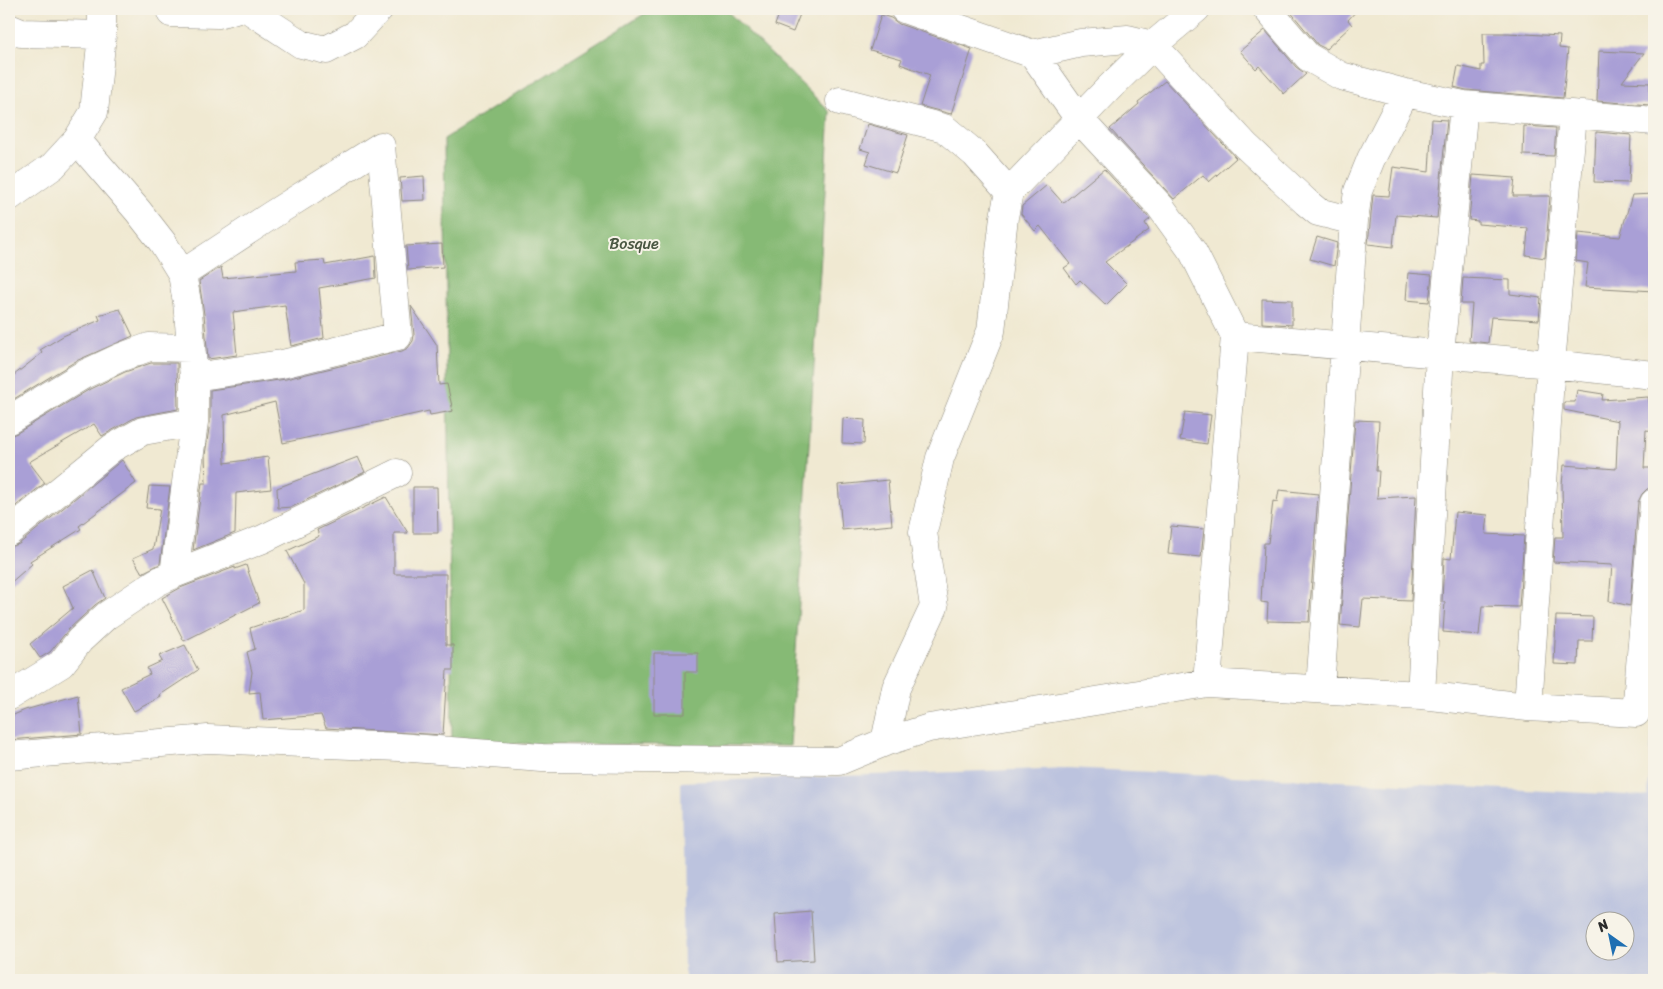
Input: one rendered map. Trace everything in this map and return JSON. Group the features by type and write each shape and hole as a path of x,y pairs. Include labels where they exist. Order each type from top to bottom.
{"street":[{"path":"171,13 218,14 235,9"},
{"path":"248,9 301,44 326,50 355,35 379,9"},
{"path":"904,9 1033,54 1081,43 1128,39 1153,45 1245,144 1306,202 1318,212 1354,222"},
{"path":"885,742 896,688 934,607 924,532 940,458 991,332 1004,217 1009,192 1153,45 1196,9"},
{"path":"1267,9 1308,57 1342,76 1405,93 1464,105 1654,121"},
{"path":"9,28 21,34 102,22 94,112 77,140 53,166 9,197"},
{"path":"1033,54 1079,119 1160,206 1193,252 1235,336 1207,683"},
{"path":"1320,688 1354,222 1358,191 1371,159 1405,93"},
{"path":"840,101 944,128 975,154 1009,192"},
{"path":"1421,695 1440,354 1464,105"},
{"path":"1528,707 1551,364 1573,115"},
{"path":"77,140 138,211 163,243 182,274 187,302 194,377 194,422 174,574"},
{"path":"182,274 380,146 398,336 282,364 194,377"},
{"path":"1235,336 1654,375"},
{"path":"9,420 83,376 119,358 149,347 191,348"},
{"path":"9,532 112,448 143,431 194,422"},
{"path":"9,696 61,664 80,640 106,616 174,574 263,539 397,472"},
{"path":"9,756 208,740 399,747 542,758 839,760 885,742 929,728 1207,683 1421,695 1528,707 1636,713 1654,503"}],"shaded area":[{"path":"1654,691 1654,980 686,980 684,970 681,782 1068,768 1648,796"}],"green space":[{"name":"Bosque","path":"652,9 725,9 830,112 790,746 452,743 444,139"}],"building":[{"path":"781,9 802,9 793,32 775,25"},
{"path":"1358,9 1348,20 1352,25 1326,49 1318,45 1289,10"},
{"path":"881,15 891,18 899,24 972,49 951,114 920,106 930,75 900,64 902,59 870,50"},
{"path":"1265,30 1296,67 1306,74 1284,94 1259,66 1256,69 1240,51"},
{"path":"1483,33 1560,36 1559,48 1568,49 1563,98 1466,90 1454,87 1458,66 1481,71 1481,65 1484,65"},
{"path":"1599,51 1644,53 1622,82 1650,83 1650,105 1597,101"},
{"path":"1165,81 1236,158 1209,182 1203,175 1174,199 1110,129 1139,104 1138,102"},
{"path":"1432,119 1447,120 1437,218 1396,215 1393,247 1368,244 1373,195 1389,196 1393,167 1429,172"},
{"path":"868,124 908,135 896,173 866,164 870,152 860,149"},
{"path":"1524,126 1556,128 1554,156 1523,155"},
{"path":"1596,132 1631,135 1629,183 1594,182"},
{"path":"1104,169 1150,219 1145,223 1149,230 1105,262 1127,284 1106,305 1080,280 1076,284 1064,268 1070,264 1040,226 1035,231 1021,214 1022,206 1047,185 1063,203"},
{"path":"1473,175 1515,178 1513,196 1550,196 1545,258 1526,255 1528,228 1478,224 1478,221 1469,220"},
{"path":"424,176 425,200 402,201 400,178"},
{"path":"1654,194 1654,291 1585,287 1588,263 1576,261 1578,233 1620,237 1632,195"},
{"path":"1317,237 1337,243 1334,266 1310,259"},
{"path":"442,244 443,267 408,270 406,246"},
{"path":"375,256 376,278 319,288 324,338 291,346 285,305 233,312 237,355 208,359 199,281 221,267 223,278 296,271 295,262 324,260 325,265"},
{"path":"1408,273 1432,275 1429,302 1406,300"},
{"path":"1463,278 1510,280 1510,294 1541,298 1539,320 1491,317 1488,343 1469,341 1472,304 1461,304"},
{"path":"1262,299 1292,300 1292,325 1262,323"},
{"path":"411,306 437,345 439,385 447,384 453,411 430,415 429,411 283,443 275,402 224,415 225,463 268,457 271,489 236,493 235,533 193,550 202,483 206,483 205,455 210,422 210,390 286,379 402,351 408,348 413,341"},
{"path":"120,309 133,336 76,361 9,402 9,379 42,353 40,350 63,336 100,320 98,315"},
{"path":"151,363 177,363 178,409 136,417 102,436 94,424 29,462 45,483 12,509 9,506 9,436 90,389 125,372"},
{"path":"1577,390 1603,394 1602,400 1648,397 1654,431 1646,430 1644,468 1653,468 1652,488 1647,489 1642,494 1638,502 1630,606 1609,601 1612,565 1553,562 1555,537 1563,537 1562,484 1564,465 1616,469 1618,421 1564,410 1564,402 1575,402"},
{"path":"1185,412 1211,415 1207,444 1180,440"},
{"path":"843,418 865,420 864,444 842,443"},
{"path":"1355,420 1379,421 1376,471 1379,471 1377,498 1416,496 1411,601 1363,599 1360,627 1340,625"},
{"path":"358,457 365,472 292,507 278,508 277,488"},
{"path":"122,460 136,483 79,526 81,529 30,561 32,564 9,584 9,547 19,544"},
{"path":"888,480 892,525 842,530 838,485"},
{"path":"149,486 170,487 160,564 142,573 133,558 153,549 160,509 146,508"},
{"path":"413,487 437,487 438,533 413,533"},
{"path":"1279,490 1318,494 1309,622 1267,621 1268,603 1261,602 1264,543 1268,543 1273,501 1277,502"},
{"path":"386,497 408,533 394,533 394,574 446,574 446,645 453,645 453,670 447,670 443,735 326,728 321,715 263,720 260,692 249,693 252,672 247,652 255,649 250,628 304,610 304,584 287,551 319,536 317,530"},
{"path":"1455,512 1488,515 1486,534 1524,536 1519,607 1482,606 1479,635 1443,632 1445,602 1442,602 1444,558 1451,559"},
{"path":"1171,526 1204,529 1201,557 1168,554"},
{"path":"246,565 259,603 184,641 162,598 180,588 235,567 235,569"},
{"path":"93,570 105,598 69,629 50,652 40,658 30,644 73,608 63,586"},
{"path":"1556,616 1593,617 1592,641 1579,641 1578,665 1554,664"},
{"path":"185,645 198,670 160,695 161,697 134,711 121,688 150,674 147,668 162,661 159,656"},
{"path":"654,653 698,653 698,672 685,672 685,714 654,714"},
{"path":"78,695 82,734 9,740 9,717 25,710"},
{"path":"811,911 814,960 778,962 775,914"}]}
